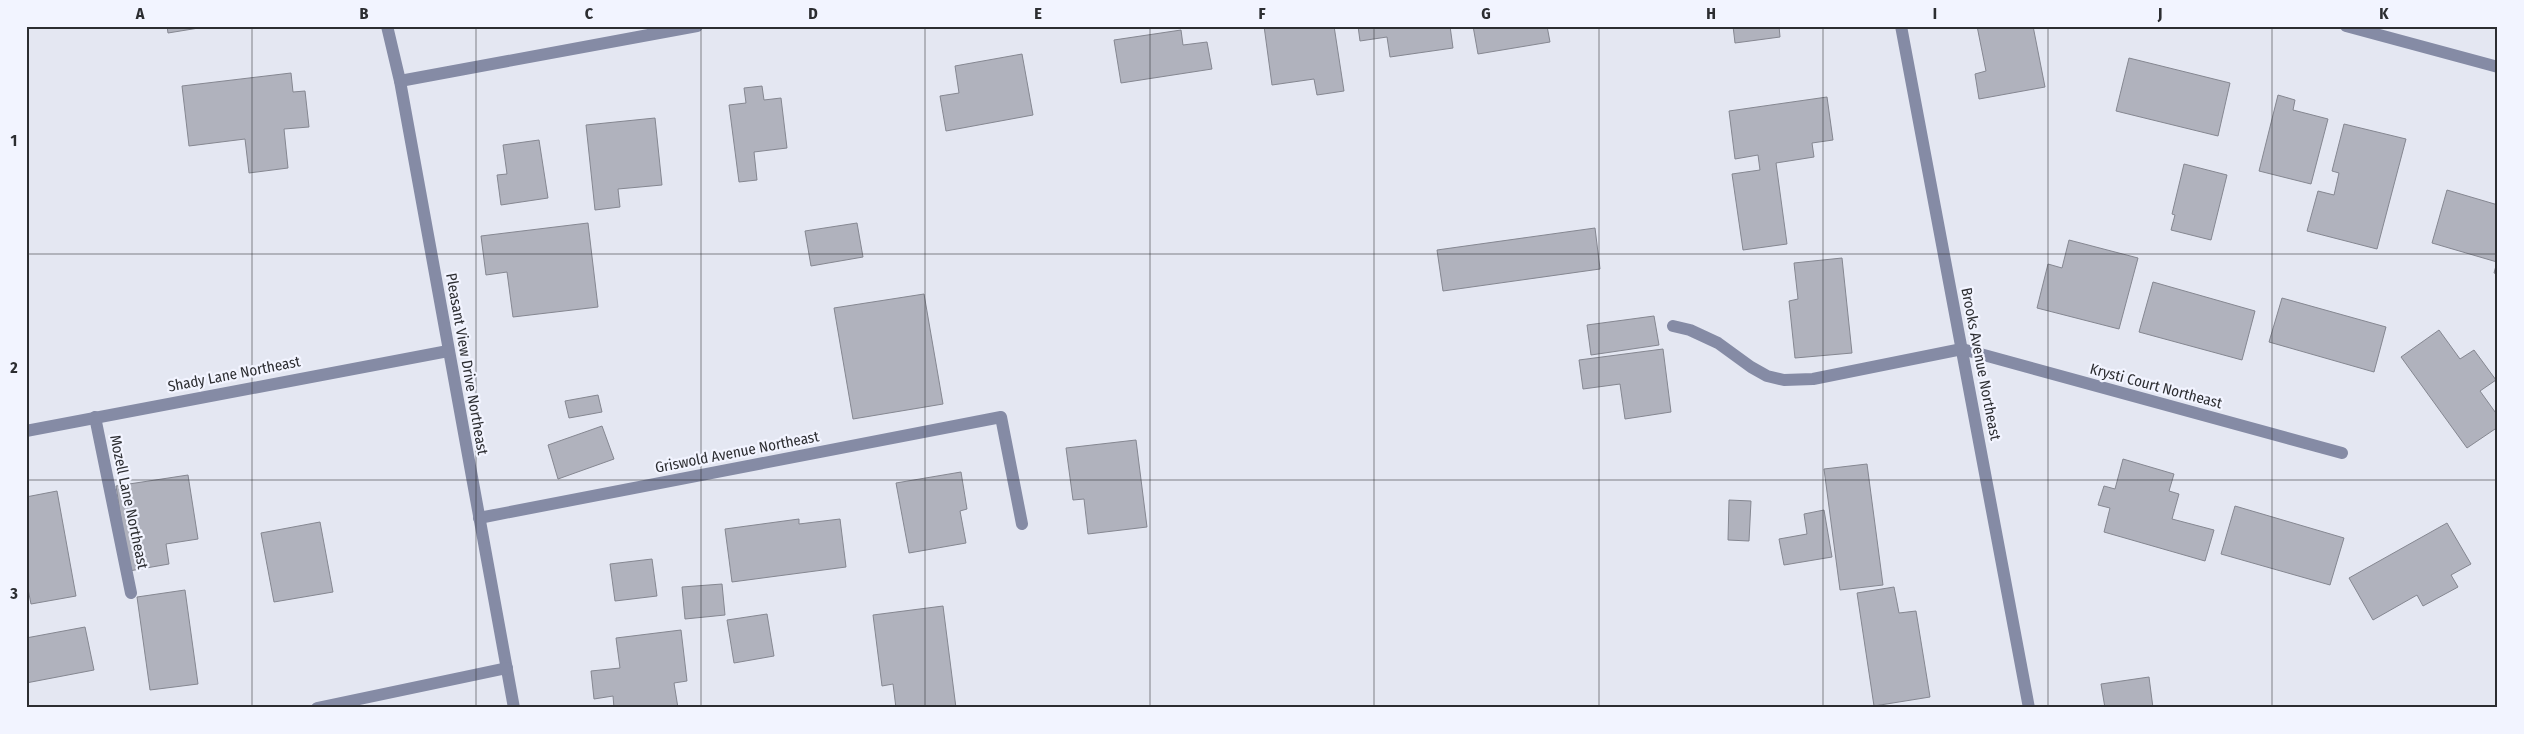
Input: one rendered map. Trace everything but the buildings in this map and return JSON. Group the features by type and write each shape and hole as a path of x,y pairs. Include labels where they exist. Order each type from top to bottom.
{"street":[{"name":"Pleasant View Drive Northeast","path":"387,26 400,81 514,708"},
{"path":"400,81 697,26"},
{"name":"Brooks Avenue Northeast","path":"1901,26 2029,708"},
{"path":"2346,26 2498,67"},
{"path":"1673,326 1690,330 1718,343 1767,376 1784,380 1813,379 1962,350"},
{"name":"Krysti Court Northeast","path":"1962,350 2342,453"},
{"name":"Shady Lane Northeast","path":"26,431 448,351"},
{"name":"Mozell Lane Northeast","path":"95,417 131,593"},
{"name":"Griswold Avenue Northeast","path":"479,518 1001,417 1022,524"},
{"path":"317,708 506,668"}]}
